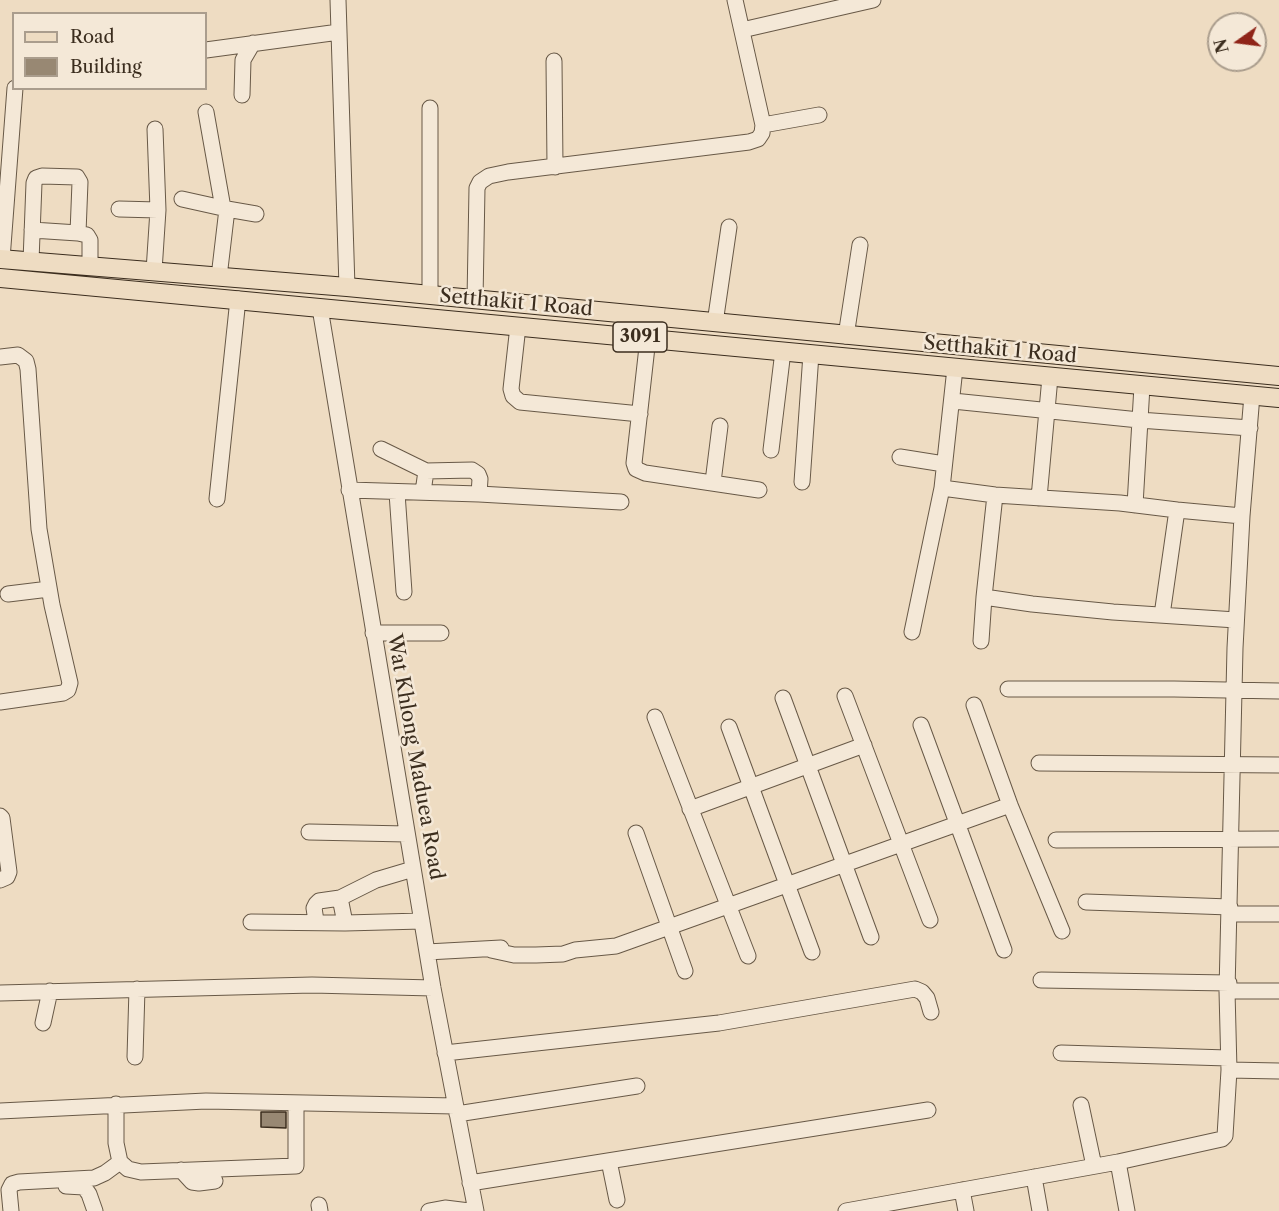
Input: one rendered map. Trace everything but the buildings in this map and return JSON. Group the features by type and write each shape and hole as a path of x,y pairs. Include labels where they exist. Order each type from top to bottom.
{"main road":[{"name":"Setthakit 1 Road","path":"1,259 347,287 1279,376"},
{"name":"Setthakit 1 Road","path":"0,278 1279,398"}],"street":[{"path":"338,0 347,287"},
{"path":"475,300 477,188 480,182 489,176 758,139 762,133 763,124 735,0"},
{"path":"742,30 873,0"},
{"path":"207,50 339,32"},
{"path":"243,95 243,60 253,43"},
{"path":"554,61 555,167"},
{"path":"1,259 15,90"},
{"path":"430,108 430,296"},
{"path":"206,112 225,209 219,277"},
{"path":"763,124 819,115"},
{"path":"154,271 158,210 155,129"},
{"path":"31,261 36,178 42,176 77,177 80,182 78,233"},
{"path":"182,199 256,214"},
{"path":"120,209 158,210"},
{"path":"715,323 729,227"},
{"path":"32,230 87,235 90,240 90,266"},
{"path":"846,336 860,245"},
{"path":"217,499 238,299"},
{"name":"Wat Khlong Maduea Road","path":"320,308 433,988 476,1211"},
{"path":"518,326 511,389 513,396 520,402 640,414"},
{"path":"648,338 634,463 636,469 759,490"},
{"path":"771,450 783,351"},
{"path":"802,482 811,354"},
{"path":"0,357 18,355 26,361 28,369 39,529 49,589 70,682 68,690 63,693 0,702"},
{"path":"912,632 942,488 955,368"},
{"path":"1039,498 1050,377"},
{"path":"1135,505 1142,386"},
{"path":"846,1211 889,1207 962,1190 1118,1162 1224,1138 1228,1064 1236,620 1252,395"},
{"path":"953,401 1139,420 1250,428"},
{"path":"713,482 720,426"},
{"path":"381,449 426,471 472,470 478,474 480,479 479,494"},
{"path":"900,457 944,464"},
{"path":"423,492 426,471"},
{"path":"942,488 995,495 1135,505 1242,516"},
{"path":"349,490 621,502"},
{"path":"397,493 404,592"},
{"path":"981,641 995,495"},
{"path":"1162,615 1177,510"},
{"path":"8,594 49,589"},
{"path":"984,597 1032,604 1236,620"},
{"path":"374,633 441,633"},
{"path":"1008,689 1279,691"},
{"path":"845,696 930,920"},
{"path":"783,698 871,937"},
{"path":"974,705 1010,805 1062,931"},
{"path":"655,717 748,956"},
{"path":"921,725 1004,950"},
{"path":"729,727 812,952"},
{"path":"690,809 864,746"},
{"path":"1039,764 1279,765"},
{"path":"427,952 491,950 514,955 563,954 575,950 616,946 1010,805"},
{"path":"0,816 9,872 7,877 0,880"},
{"path":"309,832 407,834"},
{"path":"636,833 685,971"},
{"path":"1056,840 1279,839"},
{"path":"316,921 314,908 319,901 340,898 376,880 413,870"},
{"path":"340,898 345,923"},
{"path":"1086,902 1279,914"},
{"path":"251,922 422,921"},
{"path":"1041,980 1279,991"},
{"path":"0,993 137,988 312,986 433,988"},
{"path":"135,1057 137,988"},
{"path":"445,1053 719,1023 915,989 927,998 931,1012"},
{"path":"43,1023 50,991"},
{"path":"1061,1053 1228,1064 1279,1071"},
{"path":"0,1111 206,1101 456,1110 637,1086"},
{"path":"116,1104 116,1143 120,1162 128,1169 141,1172 296,1166 296,1103"},
{"path":"1081,1105 1094,1166"},
{"path":"470,1183 928,1110"},
{"path":"609,1161 617,1200"},
{"path":"11,1211 9,1190 12,1184 94,1178 120,1162"},
{"path":"1118,1162 1127,1211"},
{"path":"181,1170 192,1182 215,1181"},
{"path":"1034,1178 1040,1211"},
{"path":"9,1190 79,1185 84,1187 89,1194 95,1211"},
{"path":"962,1190 966,1211"},
{"path":"429,1211 446,1209 469,1211"}]}
